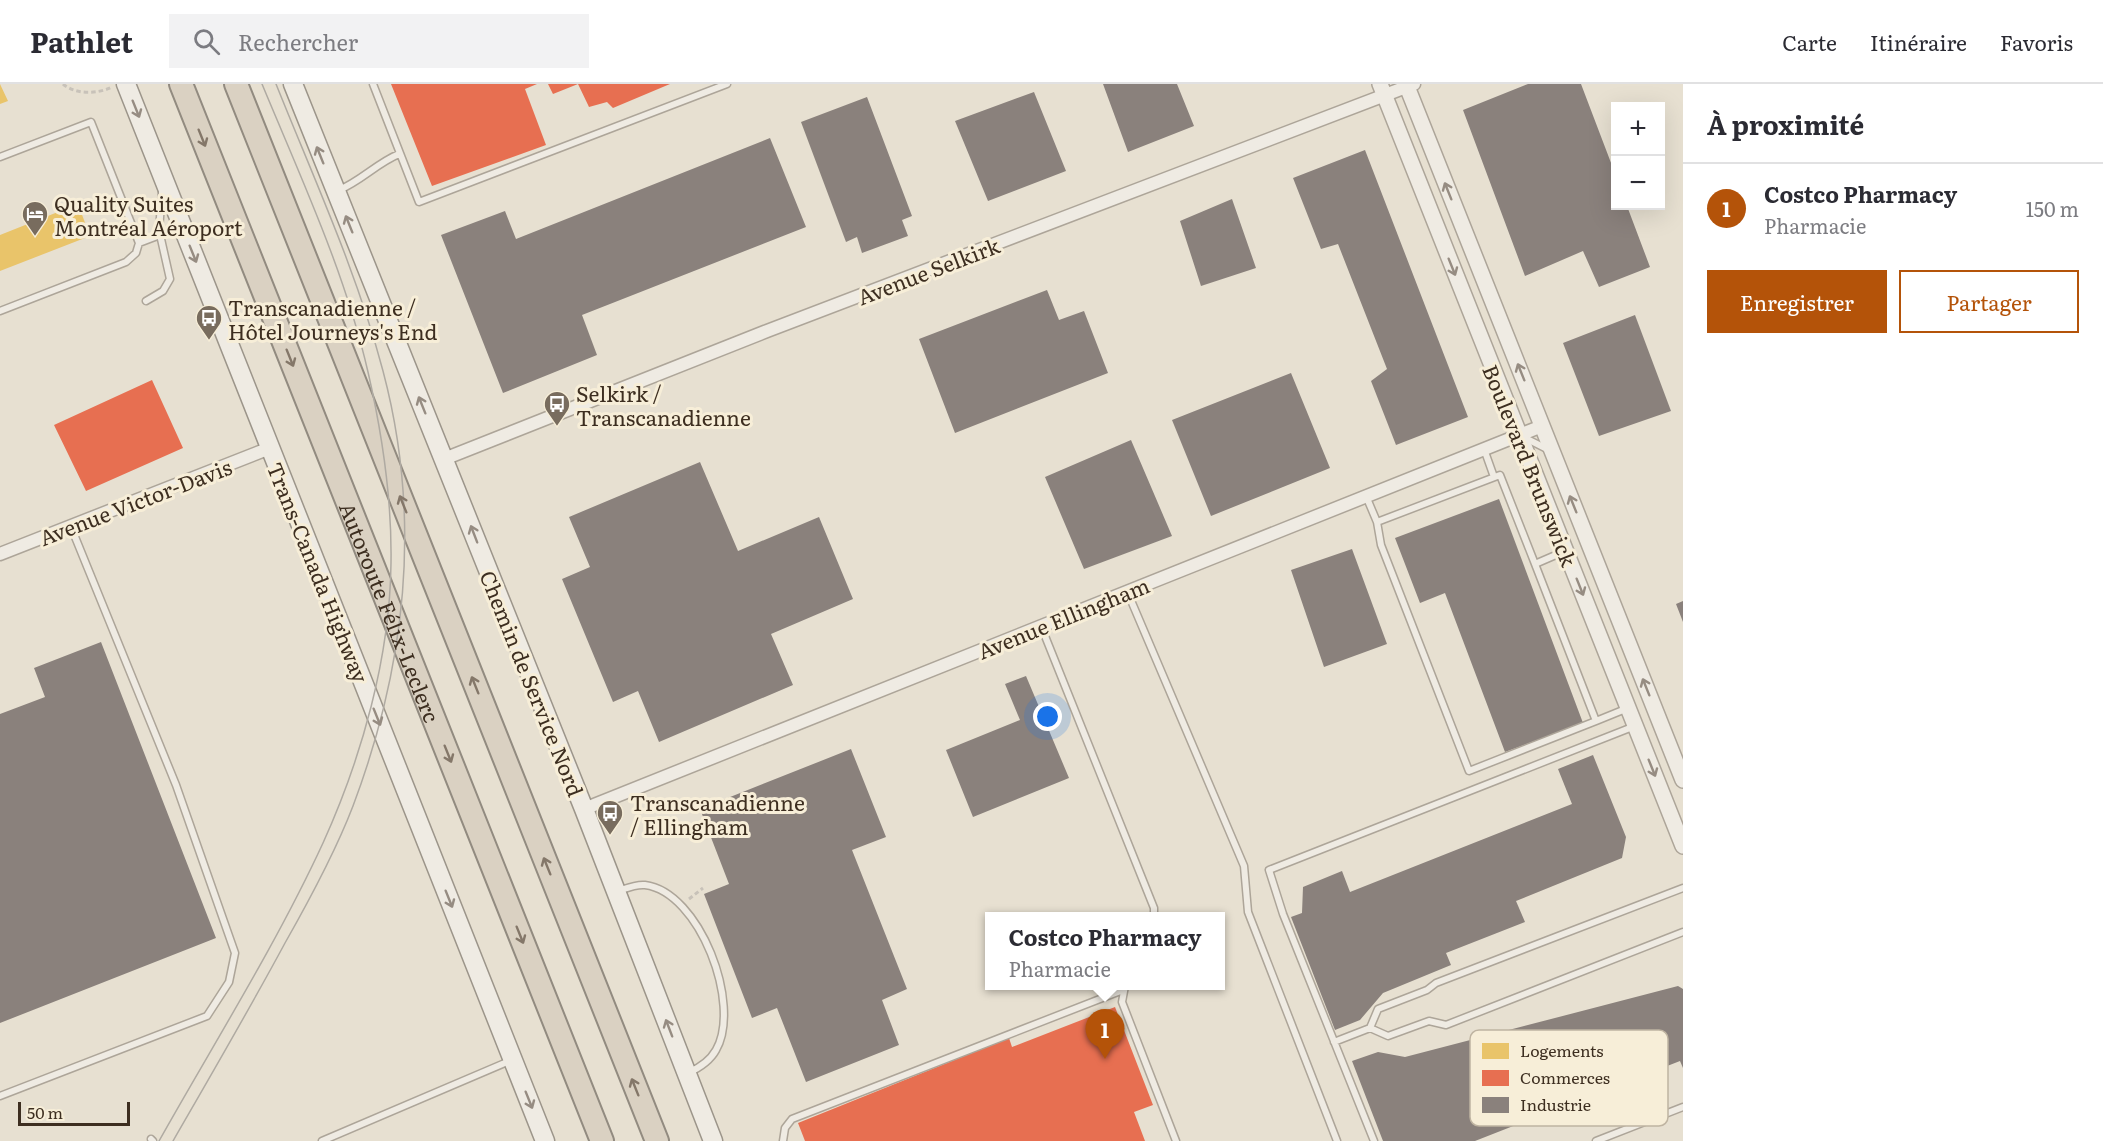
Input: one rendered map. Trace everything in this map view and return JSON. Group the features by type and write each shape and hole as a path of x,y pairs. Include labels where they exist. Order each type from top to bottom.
{"highway":[{"name":"Autoroute Félix-Leclerc","path":"181,84 602,1141"},
{"path":"236,84 657,1141"}],"main road":[{"path":"293,84 444,459"},
{"name":"Trans-Canada Highway","path":"117,87 164,180 545,1141"},
{"name":"Chemin de Service Nord","path":"444,459 584,809 713,1141"}],"street":[{"name":"Avenue Selkirk","path":"444,459 1382,90 1409,85"},
{"name":"Boulevard Brunswick","path":"1409,85 1683,780"},
{"name":"Boulevard Brunswick","path":"1382,90 1683,846"},
{"name":"Avenue Ellingham","path":"584,809 1542,426"},
{"name":"Avenue Victor-Davis","path":"0,554 270,448"}],"lane":[{"path":"373,84 419,202 727,84"},
{"path":"0,157 91,122 139,243 136,253 126,262 0,311"},
{"path":"335,192 356,183 379,164 399,154"},
{"path":"146,301 163,291 169,284 169,274 160,235 164,180"},
{"path":"139,243 160,235"},
{"path":"1520,435 1552,452"},
{"path":"1484,449 1494,477"},
{"path":"1377,522 1500,475 1596,721"},
{"path":"1366,495 1377,522 1381,545 1469,771 1628,708"},
{"path":"0,1096 207,1016 229,982 235,953 176,785 71,527"},
{"path":"1535,564 1566,551"},
{"path":"1127,591 1244,866 1248,912 1337,1141"},
{"path":"1041,626 1154,912"},
{"path":"1374,1141 1283,914 1269,870 1635,726"},
{"path":"616,892 637,885 652,887 664,892 690,917 710,952 722,991 723,1026 716,1051 703,1065 687,1073"},
{"path":"1370,1028 1378,1009 1427,990 1436,983 1683,888"},
{"path":"1334,1042 1370,1028 1388,1036 1429,1022 1446,1025 1683,932"},
{"path":"783,1141 784,1128 792,1119 1119,990"},
{"path":"1124,990 1122,1002 1176,1141"},
{"path":"322,1141 513,1059"},
{"path":"1668,1113 1683,1107"},
{"path":"1596,1141 1634,1126"}],"path":[{"path":"63,84 77,90 99,93 117,87"},
{"path":"686,901 703,888"}],"building: Logements":[{"path":"0,84 8,101 0,104"},
{"path":"78,204 90,236 0,271 0,235"}],"building: Commerces":[{"path":"391,84 537,84 525,89 546,145 432,186"},
{"path":"548,84 578,84 553,94"},
{"path":"578,84 670,84 613,108 607,102 589,107"},
{"path":"152,380 183,448 86,491 54,425"},
{"path":"1115,1007 1153,1105 1134,1112 1145,1141 805,1141 798,1123 1009,1038 1012,1047"}],"building: Industrie":[{"path":"1103,84 1177,84 1194,126 1128,152"},
{"path":"1528,84 1581,84 1611,163 1611,210 1629,210 1650,267 1599,287 1583,251 1525,276 1463,110"},
{"path":"1034,92 1066,171 988,201 955,121"},
{"path":"867,97 912,216 902,220 908,236 862,253 857,237 846,242 801,122"},
{"path":"770,138 806,227 582,315 597,355 503,393 441,235 505,211 516,239"},
{"path":"1365,150 1468,417 1396,445 1371,381 1387,369 1338,244 1321,249 1293,178"},
{"path":"1232,199 1256,268 1201,286 1180,221"},
{"path":"1047,290 1059,320 1084,311 1108,373 955,433 919,339"},
{"path":"1635,315 1671,411 1599,436 1563,343"},
{"path":"1291,373 1330,468 1211,516 1172,420"},
{"path":"1131,440 1172,536 1084,569 1045,477"},
{"path":"700,462 738,551 819,517 853,599 771,634 793,685 659,742 638,691 613,702 562,579 590,567 569,517"},
{"path":"1499,499 1583,723 1505,752 1445,593 1420,603 1395,538"},
{"path":"1352,549 1387,644 1324,667 1291,570"},
{"path":"1683,601 1683,622 1676,604"},
{"path":"101,642 216,938 0,1023 0,714 45,697 34,668"},
{"path":"1026,676 1069,778 973,817 946,750 1020,720 1005,684"},
{"path":"851,749 886,837 852,850 907,989 882,1000 899,1045 806,1082 777,1008 752,1018 704,894 729,884 700,809"},
{"path":"1593,755 1626,837 1622,858 1516,901 1525,922 1446,953 1451,965 1383,993 1360,1020 1335,1030 1291,917 1302,913 1303,887 1342,871 1350,892 1572,804 1558,769"},
{"path":"1678,986 1683,989 1683,1068 1680,1061 1668,1066 1668,1030 1509,1030"},
{"path":"1470,1040 1470,1126 1513,1126 1475,1141 1383,1141 1352,1061 1378,1052 1405,1057"}],"tram line":[{"path":"159,1141 285,919 337,810 371,706 379,670 389,598 391,539 388,491 378,419 368,372 335,262 262,84"},
{"path":"173,1141 304,910 346,824 371,753 386,699 396,645 402,591 405,536 402,481 395,426 383,371 348,262 276,84"}],"place":[{"name":"Quality Suites Montréal Aéroport","path":"35,237"},
{"name":"Transcanadienne / Hôtel Journeys's End","path":"209,341"},
{"name":"Selkirk / Transcanadienne","path":"557,427"},
{"name":"Transcanadienne / Ellingham","path":"610,836"},
{"name":"Costco Pharmacy","path":"1105,1059"}]}
